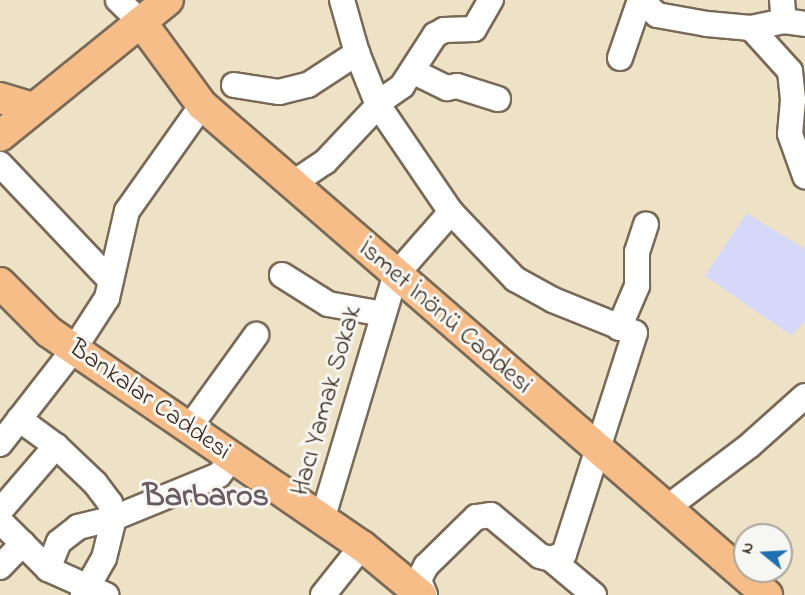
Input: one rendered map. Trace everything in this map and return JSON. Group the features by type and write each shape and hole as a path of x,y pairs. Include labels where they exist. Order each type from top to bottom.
{"main road":[{"path":"0,136 168,0"},
{"name":"İsmet İnönü Caddesi","path":"141,22 202,105 395,276 598,452 668,507 767,595"},
{"path":"0,98 33,108"},
{"name":"Bankalar Caddesi","path":"0,283 50,332 363,546 423,595"}],"street":[{"path":"118,0 141,22"},
{"path":"342,0 357,53 378,105 451,212 515,279 619,328 635,333 564,554 551,559"},
{"path":"292,184 325,162 378,105 414,72 435,35 444,30 474,29 491,0"},
{"path":"620,58 640,0 657,15 751,28 791,15"},
{"path":"751,28 790,71 794,100 790,134 805,176"},
{"path":"234,85 279,92 308,85 357,53"},
{"path":"414,72 447,88 458,86 498,99"},
{"path":"0,444 74,349 107,298 127,211 202,105"},
{"path":"0,164 111,281"},
{"name":"Hacı Yamak Sokak","path":"322,520 395,276 451,212"},
{"path":"619,328 637,286 637,252 646,224"},
{"path":"282,275 328,304 383,314"},
{"path":"189,428 256,335"},
{"path":"668,507 749,446 805,396"},
{"path":"0,521 48,568 92,592 104,558 114,518 110,503 95,483 56,446 19,419"},
{"path":"0,511 56,446"},
{"path":"48,568 59,542 78,527 114,518 219,475 232,458"},
{"path":"423,595 419,579 426,566 476,517 491,515 540,556 551,559 594,595"},
{"path":"0,567 24,543"},
{"path":"323,595 363,546"}],"shaded area":[{"path":"747,213 805,249 805,322 791,335 705,276"}],"district":[{"name":"Barbaros","path":"206,498"}]}
